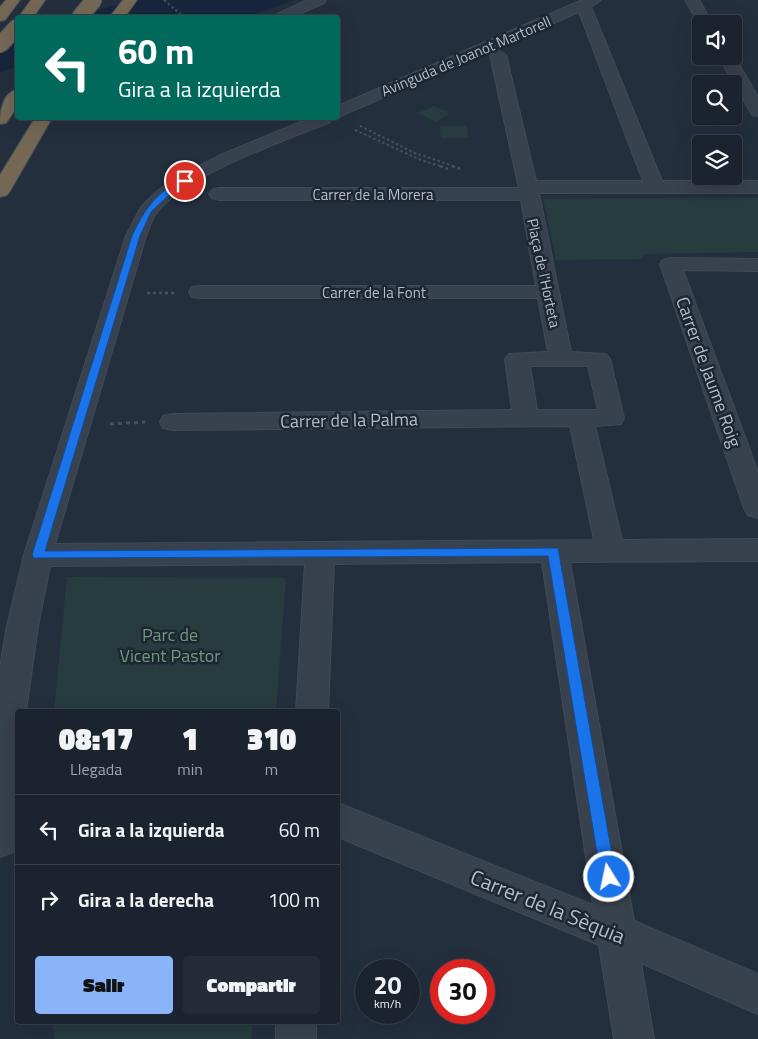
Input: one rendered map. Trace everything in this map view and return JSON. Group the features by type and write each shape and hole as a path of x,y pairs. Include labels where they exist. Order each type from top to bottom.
{"highway":[{"path":"0,17 13,0"},
{"path":"27,15 38,0"},
{"path":"82,15 95,0"},
{"path":"118,15 130,0"},
{"path":"0,45 15,29"},
{"path":"0,118 15,98"},
{"path":"0,191 42,120"}],"street":[{"path":"283,15 318,0"},
{"path":"692,0 701,15"},
{"path":"589,2 655,187"},
{"name":"Avinguda de Joanot Martorell","path":"340,111 589,2"},
{"name":"Plaça de l'Horteta","path":"498,55 562,359"},
{"path":"733,65 753,93 758,111"},
{"path":"0,840 3,765 13,679 26,602 38,555 136,236 148,211 171,188 212,166 319,120"},
{"name":"Carrer de la Morera","path":"219,194 758,187"},
{"name":"Carrer de Jaume Roig","path":"758,265 670,264 758,508"},
{"name":"Carrer de la Font","path":"200,292 548,292"},
{"path":"517,359 562,359 598,359 612,418 526,418 517,359"},
{"name":"Carrer de la Palma","path":"172,422 526,418"},
{"path":"581,418 610,551"},
{"path":"38,555 758,550"},
{"path":"554,551 634,1039"},
{"path":"312,709 320,552"},
{"name":"Carrer de la Sèquia","path":"340,821 618,934 758,994"},
{"path":"296,1024 296,1039"}],"path":[{"path":"164,0 182,15"},
{"path":"356,124 415,153 469,172"},
{"path":"348,126 421,160 458,172"},
{"path":"110,424 172,422"}],"green space":[{"path":"434,106 450,113 436,122 418,113"},
{"path":"440,126 467,126 468,138 441,138"},
{"path":"758,198 758,252 644,254 642,259 556,260 543,199"},
{"name":"Parc de Vicent Pastor","path":"67,577 286,578 276,709 54,709"},
{"path":"53,1024 253,1024 251,1039 54,1039"}],"water":[{"path":"136,0 294,0 253,15 79,15"},
{"path":"15,31 15,68 0,72 0,35"}],"route":[{"path":"185,181 171,188 148,211 136,236 38,555 554,551 609,877"}]}
